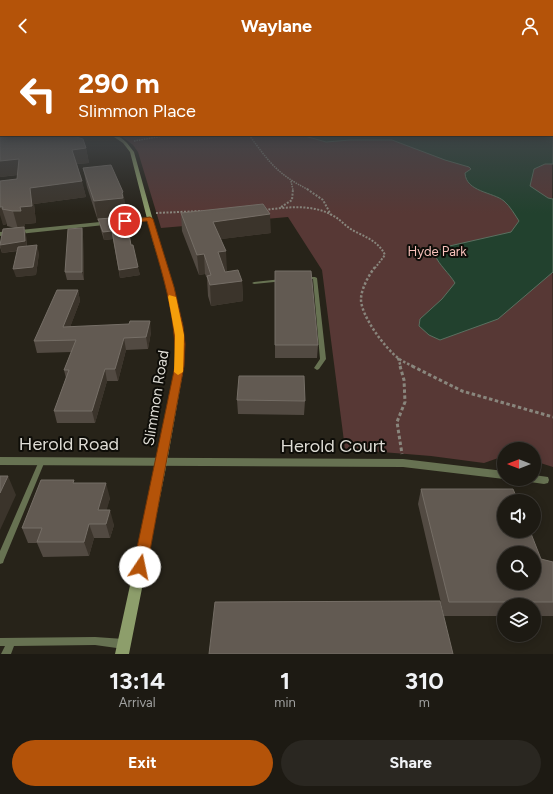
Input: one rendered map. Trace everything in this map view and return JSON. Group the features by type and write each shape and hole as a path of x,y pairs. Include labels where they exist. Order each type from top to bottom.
{"street":[{"name":"Slimmon Road","path":"123,649 162,462 180,366 179,326 170,287 133,156"},
{"path":"0,234 149,216"},
{"name":"Herold Road","path":"0,461 162,462"},
{"name":"Herold Court","path":"162,462 403,463 497,474"}],"lane":[{"path":"302,279 315,278 323,359 317,368"},
{"path":"254,283 288,279"},
{"path":"0,560 42,461"},
{"path":"0,642 95,641 123,649"},
{"path":"6,654 11,642"}],"path":[{"path":"265,156 272,166 291,181 313,192 323,200 331,215"},
{"path":"280,207 292,200 293,191 291,181"},
{"path":"260,211 280,207 304,208 331,215 348,228 375,242 383,249 385,255 369,275 361,298 364,313 373,328 385,346 398,358 462,392 523,407 553,417"},
{"path":"149,216 194,210 207,212"},
{"path":"398,358 404,380 406,402 397,422 403,463"}],"green space":[{"name":"Hyde Park","path":"139,156 552,156 553,467 541,463 541,442 497,442 497,458 484,463 431,456 345,449 322,270 288,217 161,228"}],"shaded area":[{"path":"435,156 553,156 553,164 545,164 534,169 530,186 548,198 553,199 553,272 498,319 440,340 429,335 419,326 420,319 442,299 455,283 435,255 438,251 445,247 511,232 519,221 504,201 475,188 470,184 465,173 471,169 469,167"}],"building":[{"path":"0,156 74,156 82,181 30,188 32,206 20,207 21,211 2,209 3,207 0,207 0,181 17,179 19,159 0,161"},
{"path":"111,165 123,192 123,198 94,201 83,168"},
{"path":"263,204 270,214 213,222 226,251 218,252 225,272 238,270 242,281 210,285 207,276 211,275 204,254 197,255 181,213"},
{"path":"126,217 131,245 133,245 138,267 119,270 112,231 103,232 98,219"},
{"path":"24,227 25,241 0,245 3,229"},
{"path":"82,228 82,272 65,272 68,229"},
{"path":"37,245 33,267 13,269 18,247"},
{"path":"275,271 311,271 318,345 275,345"},
{"path":"57,290 78,290 63,327 129,324 130,321 150,321 146,337 124,338 115,369 105,369 92,411 54,411 69,370 64,370 76,340 34,341"},
{"path":"239,376 304,376 305,401 237,400"},
{"path":"0,476 8,476 0,493"},
{"path":"41,480 74,480 73,483 106,483 98,510 110,510 106,524 89,524 84,542 37,542 42,528 22,528"},
{"path":"421,489 513,489 515,494 497,494 497,538 533,538 536,546 497,546 497,590 541,590 541,559 553,562 553,602 541,602 541,598 497,598 497,602 449,602"},
{"path":"440,601 453,654 209,654 215,602"}],"slow traffic":[{"path":"172,297 180,335 180,366 178,372"}],"route":[{"path":"125,221 150,219 170,287 179,326 180,344 180,366 140,567"}]}
